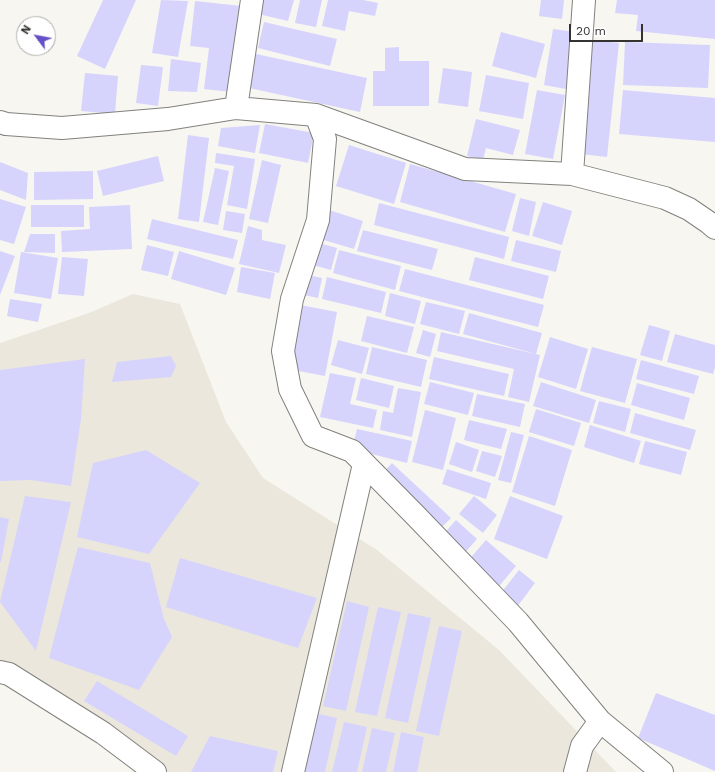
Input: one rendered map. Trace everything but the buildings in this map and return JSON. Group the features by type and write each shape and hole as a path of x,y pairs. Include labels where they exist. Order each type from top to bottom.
{"street":[{"path":"236,108 252,0"},
{"path":"572,174 584,0"},
{"path":"0,122 6,124 62,128 168,119 236,108 316,116 465,169 572,174 665,198 689,209 715,228"},
{"path":"316,116 325,139 318,220 292,299 284,351 290,389 314,436 352,451 518,622 600,721 662,772"},
{"path":"293,772 364,464"},
{"path":"0,672 9,674 103,733 155,772"},
{"path":"575,772 582,746 600,721"}],"shaded area":[{"path":"133,294 180,304 226,422 263,478 377,550 499,650 616,772 167,772 129,739 0,663 0,343 89,313"}]}
